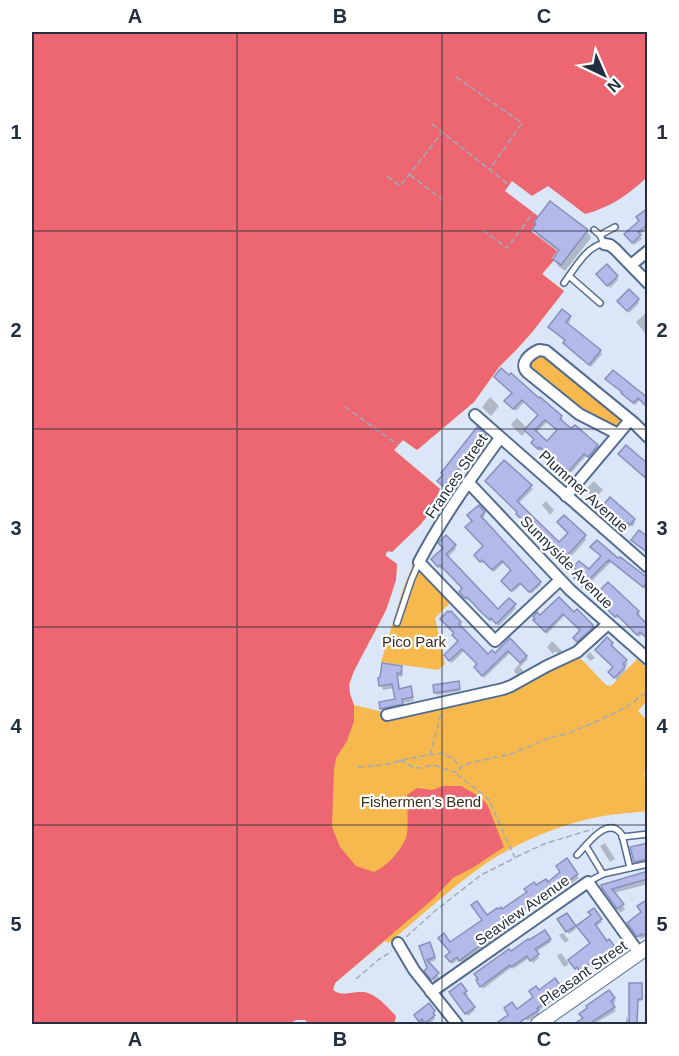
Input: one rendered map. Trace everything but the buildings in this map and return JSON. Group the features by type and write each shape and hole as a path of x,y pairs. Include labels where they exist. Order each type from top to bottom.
{"main road":[{"name":"Pleasant Street","path":"538,1024 645,951"}],"street":[{"path":"602,239 648,283"},
{"path":"631,265 648,251"},
{"path":"618,434 583,416 527,372 523,365 527,358 539,350 546,351 648,437"},
{"name":"Frances Street","path":"419,562 468,482 500,438 475,415"},
{"path":"566,496 630,420"},
{"name":"Plummer Avenue","path":"500,438 648,567"},
{"name":"Sunnyside Avenue","path":"468,482 560,579 648,659"},
{"path":"419,562 495,641 560,579"},
{"path":"387,715 512,686 544,667 581,650 608,624"},
{"name":"Seaview Avenue","path":"431,992 588,882 645,951"},
{"path":"399,944 411,966 458,1024"}],"lane":[{"path":"564,283 590,249 599,244 615,227"},
{"path":"594,230 602,239"},
{"path":"569,276 600,303"},
{"path":"397,623 419,562"},
{"path":"577,855 598,833 608,828 617,829 621,832 630,868"},
{"path":"622,837 648,834"},
{"path":"586,846 603,874"},
{"path":"588,882 603,874 648,864"}],"path":[{"path":"456,77 522,123 490,169"},
{"path":"432,124 509,184"},
{"path":"387,176 400,186 442,132"},
{"path":"409,174 443,200"},
{"path":"483,230 507,248 533,213"},
{"path":"345,407 398,445"},
{"path":"455,772 470,763 511,754 593,723 626,708 648,691"},
{"path":"430,755 445,702"},
{"path":"358,767 383,765 442,753 452,758 461,767"},
{"path":"400,760 413,767 433,765 455,772 483,794 489,800 514,858"},
{"path":"356,979 481,875 544,844 593,828 608,828"}],"green space":[{"name":"Fishermen's Bend","path":"557,251 552,258 554,260 542,274 564,291 533,331 499,367 474,402 417,450 403,440 394,450 440,489 431,511 420,525 392,552 386,553 386,556 397,564 394,585 383,616 353,673 350,692 354,705 383,712 463,701 577,656 606,685 611,686 637,659 647,668 647,701 638,711 647,720 647,769 644,773 647,785 647,811 579,821 512,848 462,881 389,943 385,941 335,983 333,990 337,993 365,992 377,998 396,1016 394,1024 309,1024 305,1020 296,1020 289,1024 228,1024 404,381"},
{"path":"537,355 544,355 619,417 619,426 615,427 588,416 528,368 529,363"},
{"name":"Pico Park","path":"413,564 450,603 435,618 445,664 438,670 381,662"}],"shaded area":[{"path":"32,32 647,32 647,177 619,200 585,214 548,186 532,196 512,181 505,191 538,216 531,231 557,251 552,258 554,260 542,274 564,291 533,331 499,367 474,402 417,450 403,440 394,450 440,489 431,511 420,525 392,552 386,553 386,556 397,564 396,580 386,610 349,684 354,705 354,721 347,741 336,758 332,827 340,847 356,866 374,872 393,858 406,838 407,795 417,788 432,790 444,786 461,786 482,798 488,806 504,847 453,878 433,899 335,983 333,990 337,993 365,992 377,998 396,1016 394,1024 309,1024 305,1020 296,1020 289,1024 32,1024"}]}
